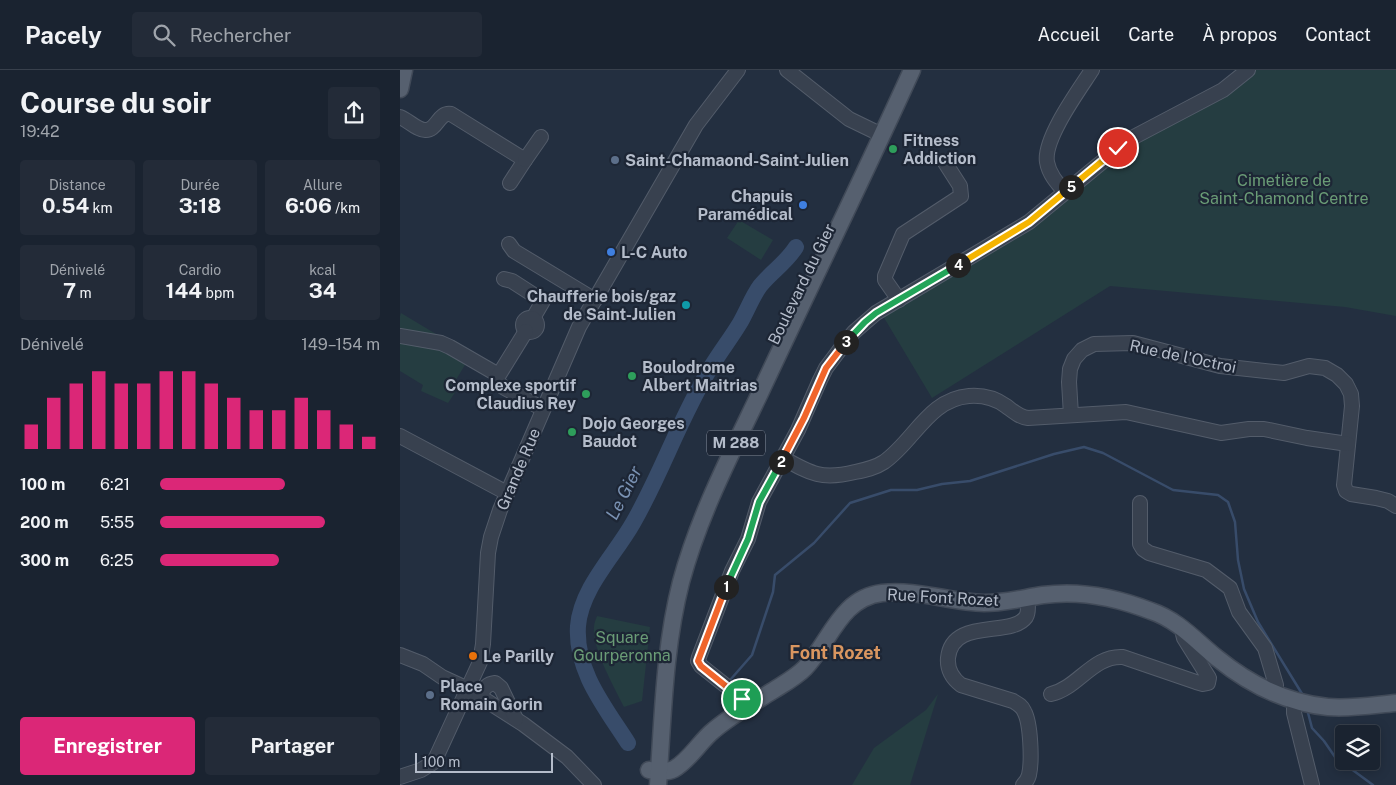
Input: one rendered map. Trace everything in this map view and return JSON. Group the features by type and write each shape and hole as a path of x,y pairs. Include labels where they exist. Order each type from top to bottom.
{"main road":[{"path":"400,90 404,70"},
{"name":"M 288","path":"877,133 901,70"},
{"name":"M 288","path":"877,133 912,70"},
{"name":"Boulevard du Gier","path":"653,778 662,632 673,579 692,520 717,462 877,133"},
{"name":"Rue Font Rozet","path":"653,778 678,766 711,732 800,672 814,657 841,617 860,600 889,592 986,603 1052,594 1076,593 1092,595 1152,611 1168,619 1185,630 1232,669 1252,683 1275,694 1302,702 1343,707 1396,703"}],"street":[{"name":"Grande Rue","path":"414,785 421,770 428,767 437,756 462,700 474,693 482,650 487,565 491,537 507,494 576,333 696,125 738,70"},
{"path":"787,70 849,120 877,133"},
{"path":"1065,192 1050,172 1047,162 1047,150 1053,134 1092,70"},
{"path":"746,708 742,699 701,666 698,661 699,657 732,571 748,539 756,510 801,424 826,368 844,344 876,313 1029,222 1130,139 1222,90 1248,70"},
{"path":"400,117 423,130 427,130 432,128 443,115 451,114 525,160"},
{"path":"510,184 541,137"},
{"path":"899,300 884,276 901,236 960,196 960,186 944,162"},
{"path":"509,244 514,251 595,300"},
{"path":"497,378 526,331 523,327 523,322 526,318 533,318 543,301 512,281 504,279"},
{"path":"400,336 441,343 495,373 503,387 543,409"},
{"name":"Rue de l'Octroi","path":"1071,415 1070,369 1074,359 1082,350 1094,344 1133,343 1220,366 1284,373 1309,366 1326,368 1340,378 1351,394 1352,406 1344,486 1346,491 1351,494 1388,501 1396,506"},
{"path":"783,458 808,472 823,476 842,475 868,469 881,464 891,456 938,407 948,401 969,396 993,399 1004,404 1022,418 1126,412 1221,433 1264,429 1348,444"},
{"path":"400,436 507,494"},
{"path":"1140,503 1140,544 1143,549 1156,556 1202,568 1230,588 1239,612 1265,648 1276,685 1275,694"},
{"path":"1023,785 1028,777 1030,768 1028,726 1025,713 1020,705 1013,701 961,685 954,680 948,664 951,647 958,639 967,634 1017,624 1026,617 1028,608 1027,598"},
{"path":"1051,694 1062,690 1102,661 1115,656 1196,682 1208,683 1209,678 1184,638 1185,630"},
{"path":"400,655 417,662 474,693 517,720 567,757 594,785"},
{"path":"474,693 489,684 495,683 501,688 517,720"},
{"path":"1302,702 1294,713 1311,780"},
{"path":"400,777 421,770"}],"green space":[{"name":"Cimetière de Saint-Chamond Centre","path":"1254,70 1396,70 1396,316 1345,307 1110,286 932,398 883,316 1035,222 1112,155"},
{"path":"739,220 773,240 761,260 727,238"},
{"path":"401,313 471,355 451,388 456,391 448,403 421,391 423,385 400,371"},
{"name":"Square Gourperonna","path":"597,616 650,627 642,701 624,707 596,645 594,627"},
{"path":"938,694 910,785 852,785 874,748 926,710"}],"waterway":[{"name":"Le Gier","path":"628,743 601,702 586,673 578,642 580,612 592,585 633,523 690,405 711,367 740,323 760,286 788,258 796,247"},
{"path":"731,679 752,655 773,592 775,575 814,543 850,503 891,490 917,490 942,484 970,481 1054,454 1084,447 1103,453 1173,490 1218,495 1228,502 1235,522 1238,560 1244,589 1258,622 1304,697"},
{"path":"1307,709 1312,728 1335,757 1373,785"}],"place":[{"name":"Fitness Addiction","path":"893,149"},
{"name":"Saint-Chamaond-Saint-Julien","path":"615,160"},
{"name":"Chapuis Paramédical","path":"803,205"},
{"name":"L-C Auto","path":"611,252"},
{"name":"Chaufferie bois/gaz de Saint-Julien","path":"686,305"},
{"name":"Boulodrome Albert Maitrias","path":"632,376"},
{"name":"Complexe sportif Claudius Rey","path":"586,394"},
{"name":"Dojo Georges Baudot","path":"572,432"},
{"name":"Le Parilly","path":"473,656"},
{"name":"Place Romain Gorin","path":"430,695"}],"district":[{"name":"Font Rozet","path":"835,653"}],"route":[{"path":"742,699 701,666 698,661 699,657 732,571 744,551 759,502 798,430 826,368 854,332 876,313 1029,222 1118,148"}]}
